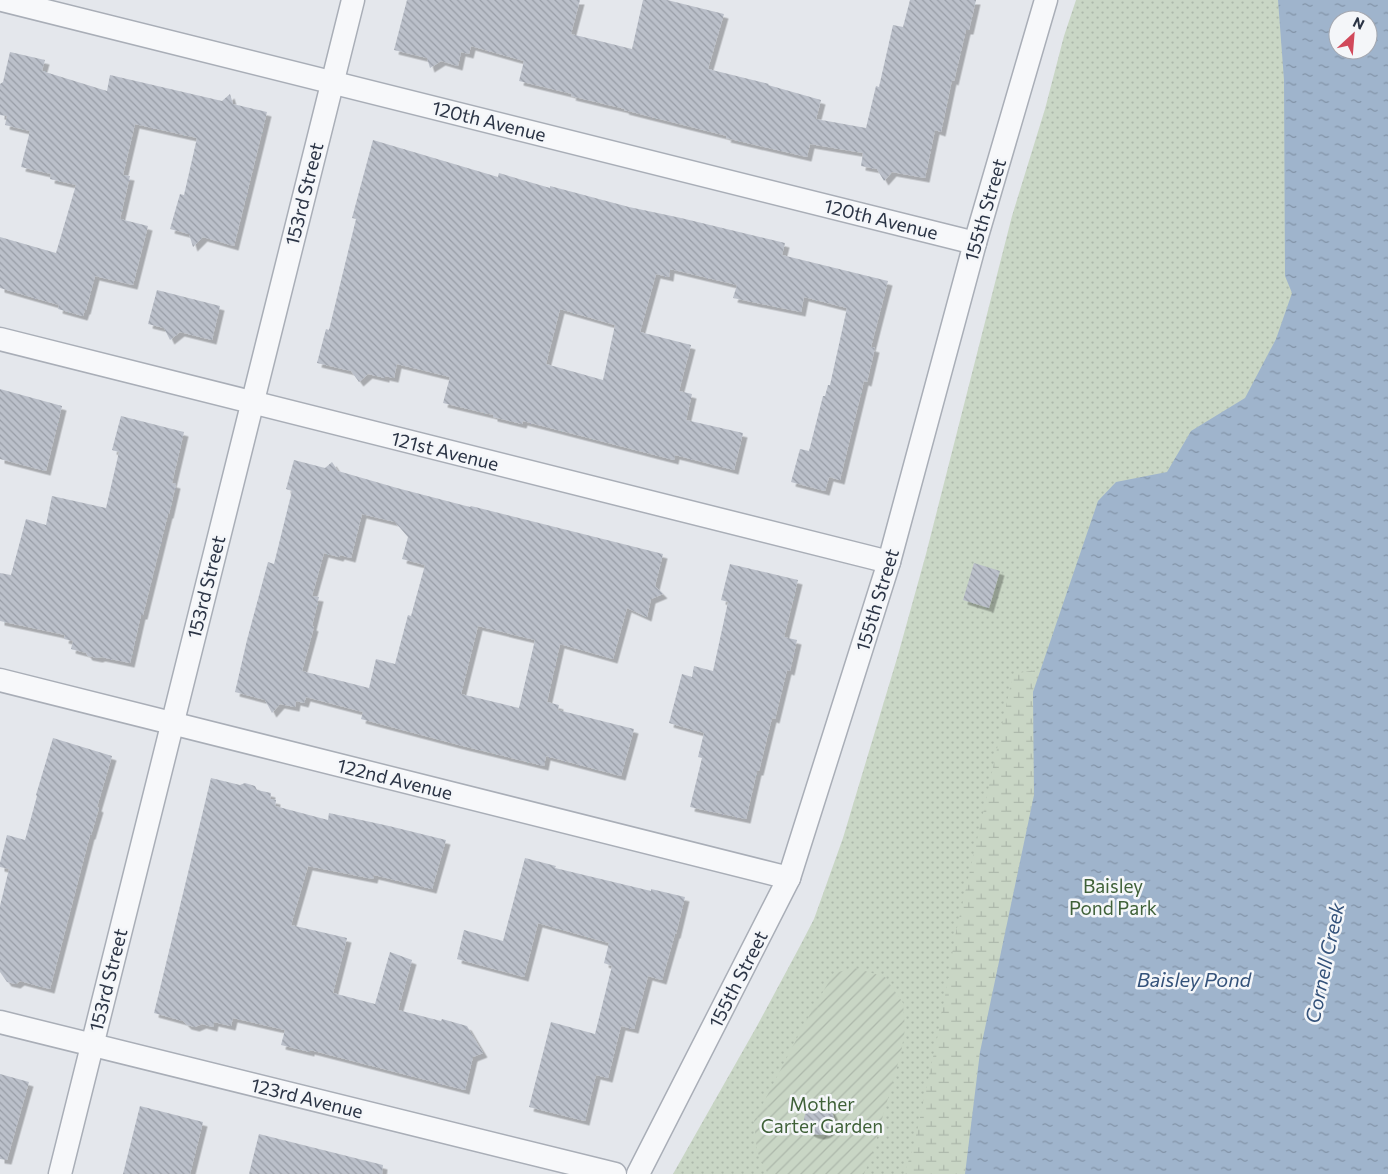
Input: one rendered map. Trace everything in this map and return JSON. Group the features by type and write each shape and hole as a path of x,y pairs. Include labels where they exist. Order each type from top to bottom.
{"street":[{"name":"120th Avenue","path":"2,0 975,243"},
{"name":"153rd Street","path":"60,1174 353,0"},
{"name":"155th Street","path":"638,1174 789,878 889,562 975,243 1046,0"},
{"name":"121st Avenue","path":"0,339 889,562"},
{"name":"122nd Avenue","path":"0,680 789,878"},
{"name":"123rd Avenue","path":"0,1022 615,1174"}],"green space":[{"name":"Baisley Pond Park","path":"1076,0 1388,0 1388,1174 673,1174 757,1026 814,919 843,838 926,554 1012,216 1045,109 1064,36"},
{"path":"1035,670 1033,692 1034,795 980,1052 965,1174 904,1174 914,1145 940,1025 956,932 1013,674"},
{"name":"Mother Carter Garden","path":"855,968 885,977 903,1003 905,1029 901,1053 872,1154 864,1174 768,1174 757,1151 754,1121 806,1021 834,973"}],"water":[{"name":"Baisley Pond","path":"1278,0 1388,0 1388,1174 965,1174 980,1052 1034,795 1033,692 1098,501 1116,482 1167,472 1191,431 1245,398 1276,339 1292,293 1285,276 1284,80"}],"building":[{"path":"407,0 580,0 571,34 632,49 643,0 667,0 724,14 708,69 769,84 821,100 816,119 866,128 876,86 879,87 893,25 903,27 910,0 976,0 969,30 966,30 954,81 952,80 941,132 935,130 925,178 892,172 884,181 877,169 861,166 863,153 810,144 807,157 726,138 727,136 571,96 572,94 519,81 524,61 471,46 469,54 461,52 458,66 441,61 430,68 427,58 394,50"},
{"path":"10,52 45,60 42,71 107,91 110,75 222,101 230,94 233,104 267,112 234,246 203,237 193,247 189,234 170,229 180,194 184,195 197,138 135,124 123,175 130,176 120,219 148,226 133,285 95,276 83,316 58,309 59,305 0,288 0,237 56,253 76,185 50,179 51,174 21,167 30,131 5,125 7,116 0,115 0,84 3,82"},
{"path":"373,140 498,177 499,173 550,188 550,186 629,207 785,243 782,255 888,281 871,347 875,348 867,382 864,381 840,480 829,477 825,491 791,482 800,449 809,451 823,396 825,396 828,385 830,385 847,308 804,297 801,312 733,298 737,285 670,269 669,277 656,274 640,332 691,345 679,391 692,394 686,420 743,433 734,470 675,455 674,460 523,421 522,424 443,403 450,377 397,364 394,378 368,374 359,382 351,371 317,363 326,329 329,330 356,219 352,218","holes":["560,309 615,325 603,380 546,364"]},
{"path":"157,290 220,306 212,340 180,332 170,340 164,328 148,324"},
{"path":"0,389 62,406 46,471 0,459"},
{"path":"121,416 184,432 172,483 176,484 169,514 143,615 141,615 130,663 88,656 86,653 71,649 73,641 64,639 65,635 0,621 0,573 11,575 26,519 46,525 52,496 106,508 119,452 112,450"},
{"path":"294,460 325,468 332,462 338,471 397,488 663,554 655,586 663,594 651,599 647,617 627,608 613,659 560,644 547,702 559,705 558,710 634,729 621,776 546,756 544,766 463,746 361,719 363,712 306,697 304,703 296,701 295,707 280,704 272,713 265,700 235,692 268,562 274,564 292,491 286,489","holes":["362,514 395,522 408,537 402,559 425,565 411,616 408,615 395,664 376,659 369,688 302,671 314,627 312,626 319,597 312,596 324,553 351,558","478,626 535,640 519,708 461,694"]},
{"path":"974,563 1000,571 989,608 963,600"},
{"path":"730,564 798,580 784,637 797,640 790,671 787,670 775,719 772,718 746,819 690,807 702,758 698,757 704,733 669,723 682,674 692,677 694,666 713,671 728,602 721,600"},
{"path":"53,738 112,756 50,989 20,981 16,984 7,982 0,972 0,906 9,869 0,867 0,863 7,835 25,840"},
{"path":"211,778 240,785 245,783 255,786 257,790 271,793 270,799 276,800 275,806 328,820 329,813 446,840 432,889 374,875 373,879 308,866 291,925 347,938 333,993 375,1004 390,952 412,960 398,1010 467,1026 483,1053 473,1057 465,1090 310,1050 310,1052 281,1045 285,1030 233,1018 231,1026 214,1022 213,1027 202,1024 195,1027 187,1025 183,1021 154,1013"},
{"path":"525,858 556,866 555,868 651,891 651,889 685,897 662,980 648,976 634,1029 621,1026 608,1078 596,1075 585,1121 529,1107 551,1022 595,1034 612,966 604,963 609,943 538,923 524,977 457,959 464,930 503,941"},
{"path":"0,1074 29,1082 7,1160 0,1159"},
{"path":"819,1105 825,1106 833,1114 833,1126 825,1134 819,1135 813,1134 805,1126 804,1120 805,1114 813,1106"},
{"path":"140,1106 203,1122 190,1174 123,1174"},
{"path":"259,1134 383,1165 382,1174 249,1174"}],"water label":[{"name":"Cornell Creek","path":"1325,963"}]}
